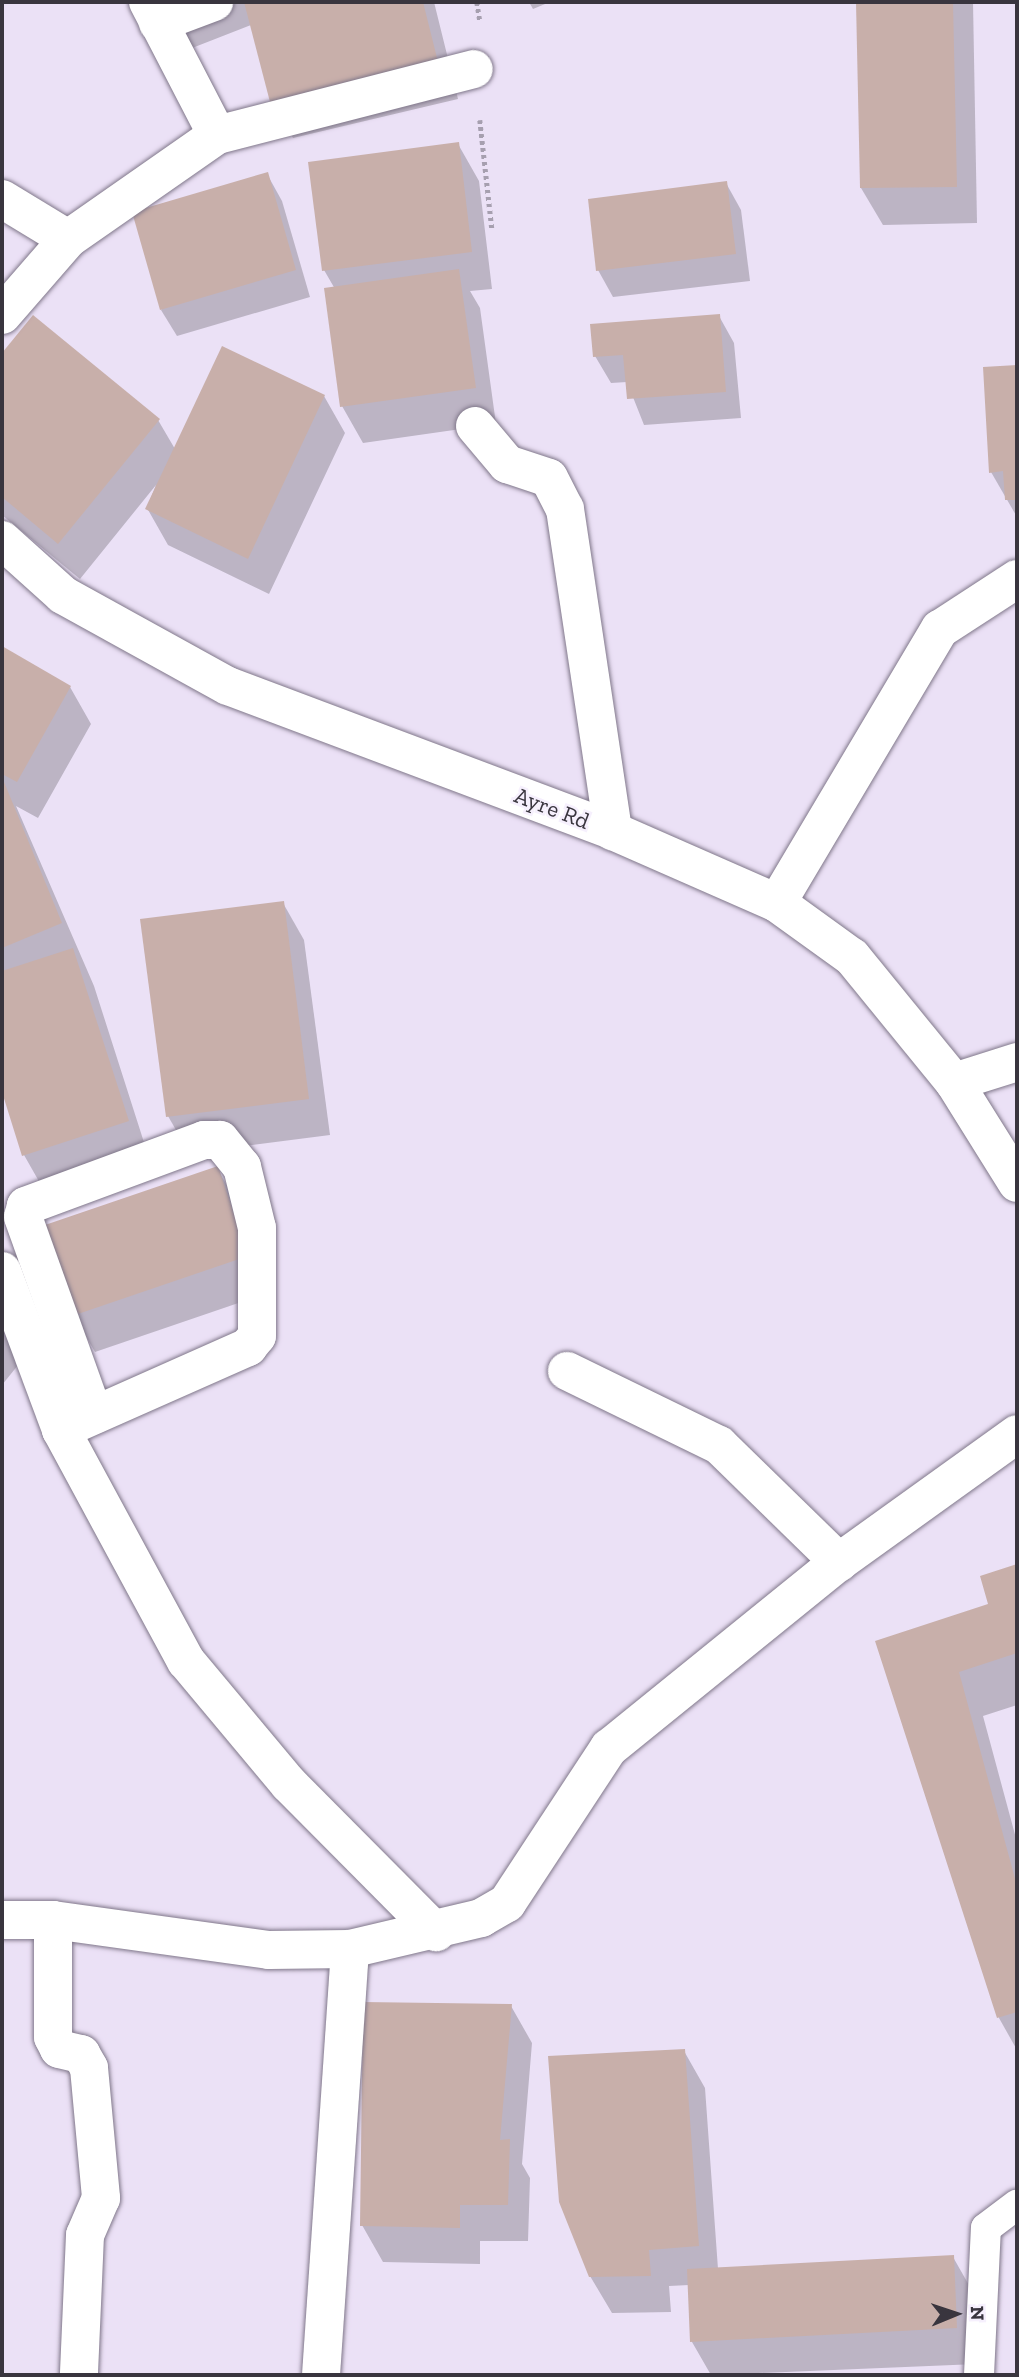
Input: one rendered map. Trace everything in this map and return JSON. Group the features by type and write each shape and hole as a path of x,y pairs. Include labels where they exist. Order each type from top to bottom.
{"street":[{"path":"214,2 153,13 217,135"},
{"path":"2,315 68,239 217,135 474,69"},
{"path":"2,199 68,239"},
{"path":"475,426 507,464 549,478 565,509 613,831"},
{"name":"Ayre Rd","path":"2,540 63,595 228,686 613,831 777,903 852,957 954,1082 1017,1183"},
{"path":"777,903 940,629 1017,579"},
{"path":"954,1082 1017,1062"},
{"path":"204,1140 220,1140 242,1167 257,1228 257,1336 247,1347 77,1423 23,1217 26,1206 204,1140"},
{"path":"2,1271 77,1423 186,1661 289,1784 436,1932"},
{"path":"567,1371 719,1445 839,1562"},
{"path":"2,1920 53,1920 269,1950 349,1949 436,1932 507,1903 609,1748 839,1562 1017,1434"},
{"path":"53,1920 53,2037 59,2049 81,2054 89,2068 101,2198 85,2235 79,2375"},
{"path":"321,2375 349,1949"}],"lane":[{"path":"979,2375 986,2228 1017,2205"}],"building":[{"path":"244,2 423,2 438,62 270,102"},
{"path":"856,2 953,2 957,187 860,188"},
{"path":"459,142 472,252 322,271 308,162"},
{"path":"268,172 296,270 160,310 132,212"},
{"path":"727,181 736,254 596,271 588,199"},
{"path":"459,269 476,388 340,407 324,288"},
{"path":"720,314 726,392 627,399 623,355 593,357 590,324"},
{"path":"33,315 160,419 58,544 2,497 2,353"},
{"path":"222,346 325,395 248,559 145,509"},
{"path":"1017,365 1017,500 1005,500 1003,471 989,473 983,367"},
{"path":"2,646 71,686 17,782 2,774"},
{"path":"2,777 62,923 2,948"},
{"path":"284,901 309,1099 166,1117 140,919"},
{"path":"73,948 129,1121 22,1156 2,1092 2,971"},
{"path":"218,1166 248,1256 72,1316 42,1226"},
{"path":"1017,1564 1017,1653 959,1672 1017,1886 1017,2012 997,2018 875,1641 988,1604 980,1576"},
{"path":"363,2002 512,2004 500,2140 510,2139 508,2205 460,2205 460,2228 360,2226"},
{"path":"685,2049 699,2246 649,2250 651,2276 589,2277 559,2202 548,2056"},
{"path":"954,2255 957,2328 690,2342 687,2269"}]}
